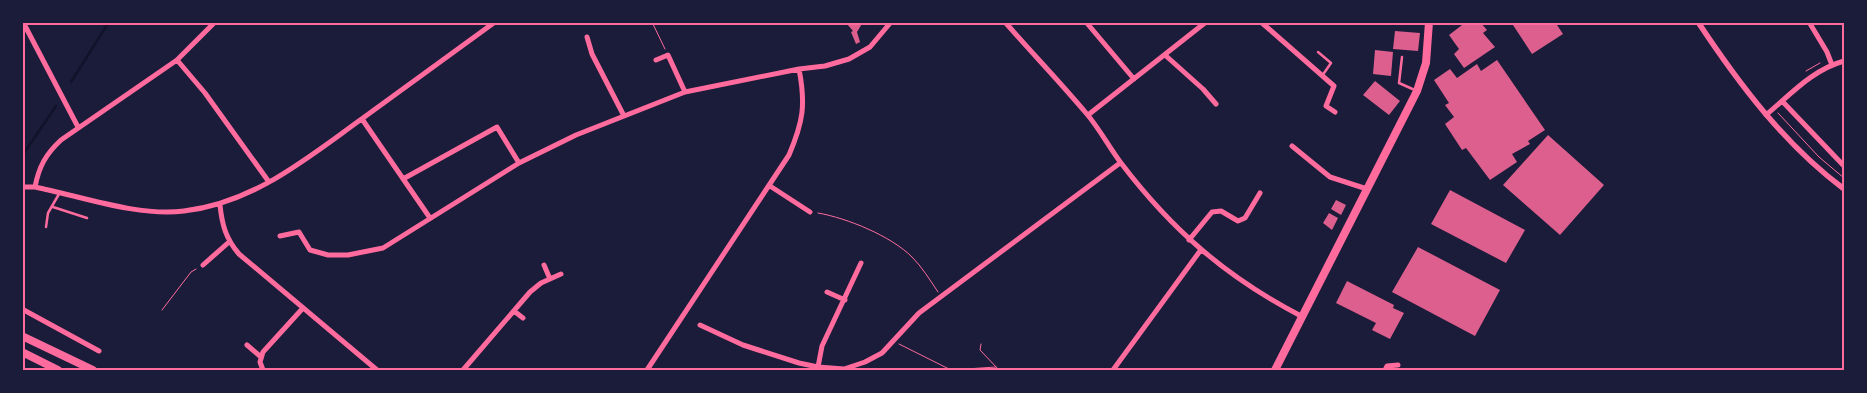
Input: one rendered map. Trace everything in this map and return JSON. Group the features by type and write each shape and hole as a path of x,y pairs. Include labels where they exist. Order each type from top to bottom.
{"main road":[{"path":"1274,370 1417,91 1426,63 1430,22"},
{"path":"22,336 93,370"},
{"path":"22,352 58,370"}],"street":[{"path":"23,22 78,127"},
{"path":"35,187 38,169 48,153 78,127 177,60 215,22"},
{"path":"22,187 35,187 128,208 157,212 183,212 220,205 246,195 296,167 495,22"},
{"path":"280,236 298,232 310,250 328,255 348,255 383,248 519,162 576,135 685,92 799,69 835,64 861,54 870,48 891,22"},
{"path":"1005,22 1088,115 1120,162 1159,210 1200,251 1268,299 1301,316"},
{"path":"1086,22 1134,79"},
{"path":"1088,115 1206,22"},
{"path":"1261,22 1334,86 1326,106 1335,112"},
{"path":"1698,22 1742,86 1766,115 1844,189"},
{"path":"1809,22 1827,52 1832,65"},
{"path":"586,37 592,54 624,116"},
{"path":"656,60 668,55 685,92"},
{"path":"1165,55 1203,89 1216,104"},
{"path":"177,60 205,93 269,182"},
{"path":"1766,115 1806,80 1832,65 1844,62"},
{"path":"648,370 686,308 770,186 789,155 799,130 803,112 804,94 799,69"},
{"path":"1782,101 1844,166"},
{"path":"362,119 430,218"},
{"path":"403,179 497,127 519,162"},
{"path":"1292,146 1330,177 1367,190"},
{"path":"700,325 770,356 818,367 844,370 865,362 882,353 919,313 1120,162"},
{"path":"770,186 810,212"},
{"path":"1189,240 1212,212 1221,211 1238,221 1245,218 1260,193"},
{"path":"220,205 225,232 229,242 303,308 377,370"},
{"path":"203,265 229,242"},
{"path":"1113,370 1200,251"},
{"path":"818,367 822,346 861,264"},
{"path":"544,266 550,279"},
{"path":"463,370 534,288 561,274"},
{"path":"827,292 845,300"},
{"path":"260,357 303,308"},
{"path":"22,309 99,351"},
{"path":"514,311 523,318"},
{"path":"247,346 260,357 263,370"},
{"path":"1384,370 1387,366 1398,364"}],"lane":[{"path":"1318,52 1332,63 1322,76"},
{"path":"1402,57 1399,83 1417,91"},
{"path":"46,227 48,213 60,192"},
{"path":"53,207 87,218"}],"path":[{"path":"652,22 668,55"},
{"path":"1774,109 1814,151 1844,178"},
{"path":"810,212 852,222 905,252 922,269 941,297"},
{"path":"162,310 191,272 203,265"},
{"path":"894,341 952,370 996,367"},
{"path":"981,344 980,350 999,370"}],"building":[{"path":"848,22 863,22 857,32 860,42 856,44 851,32 853,31 847,24"},
{"path":"1466,22 1480,22 1487,30 1483,33 1495,47 1464,68 1454,54 1459,49 1449,35"},
{"path":"1511,22 1555,22 1563,34 1532,54"},
{"path":"1395,31 1420,33 1418,51 1393,49"},
{"path":"1375,50 1393,52 1391,76 1373,74"},
{"path":"1497,60 1545,130 1528,141 1530,144 1512,154 1517,162 1490,180 1466,148 1462,150 1445,124 1454,117 1445,105 1449,103 1434,80 1450,69 1457,78 1477,64 1481,71"},
{"path":"1375,81 1400,101 1389,115 1363,95"},
{"path":"1548,135 1604,185 1560,235 1503,185"},
{"path":"1450,190 1525,230 1506,263 1431,224"},
{"path":"1336,200 1346,205 1341,215 1331,209"},
{"path":"1329,213 1338,218 1332,230 1323,223"},
{"path":"1418,247 1500,290 1475,336 1392,292"},
{"path":"1347,281 1394,305 1393,308 1404,313 1390,339 1372,330 1376,323 1336,303"}],"waterway":[{"path":"71,82 109,22"},
{"path":"22,156 56,106"}]}
